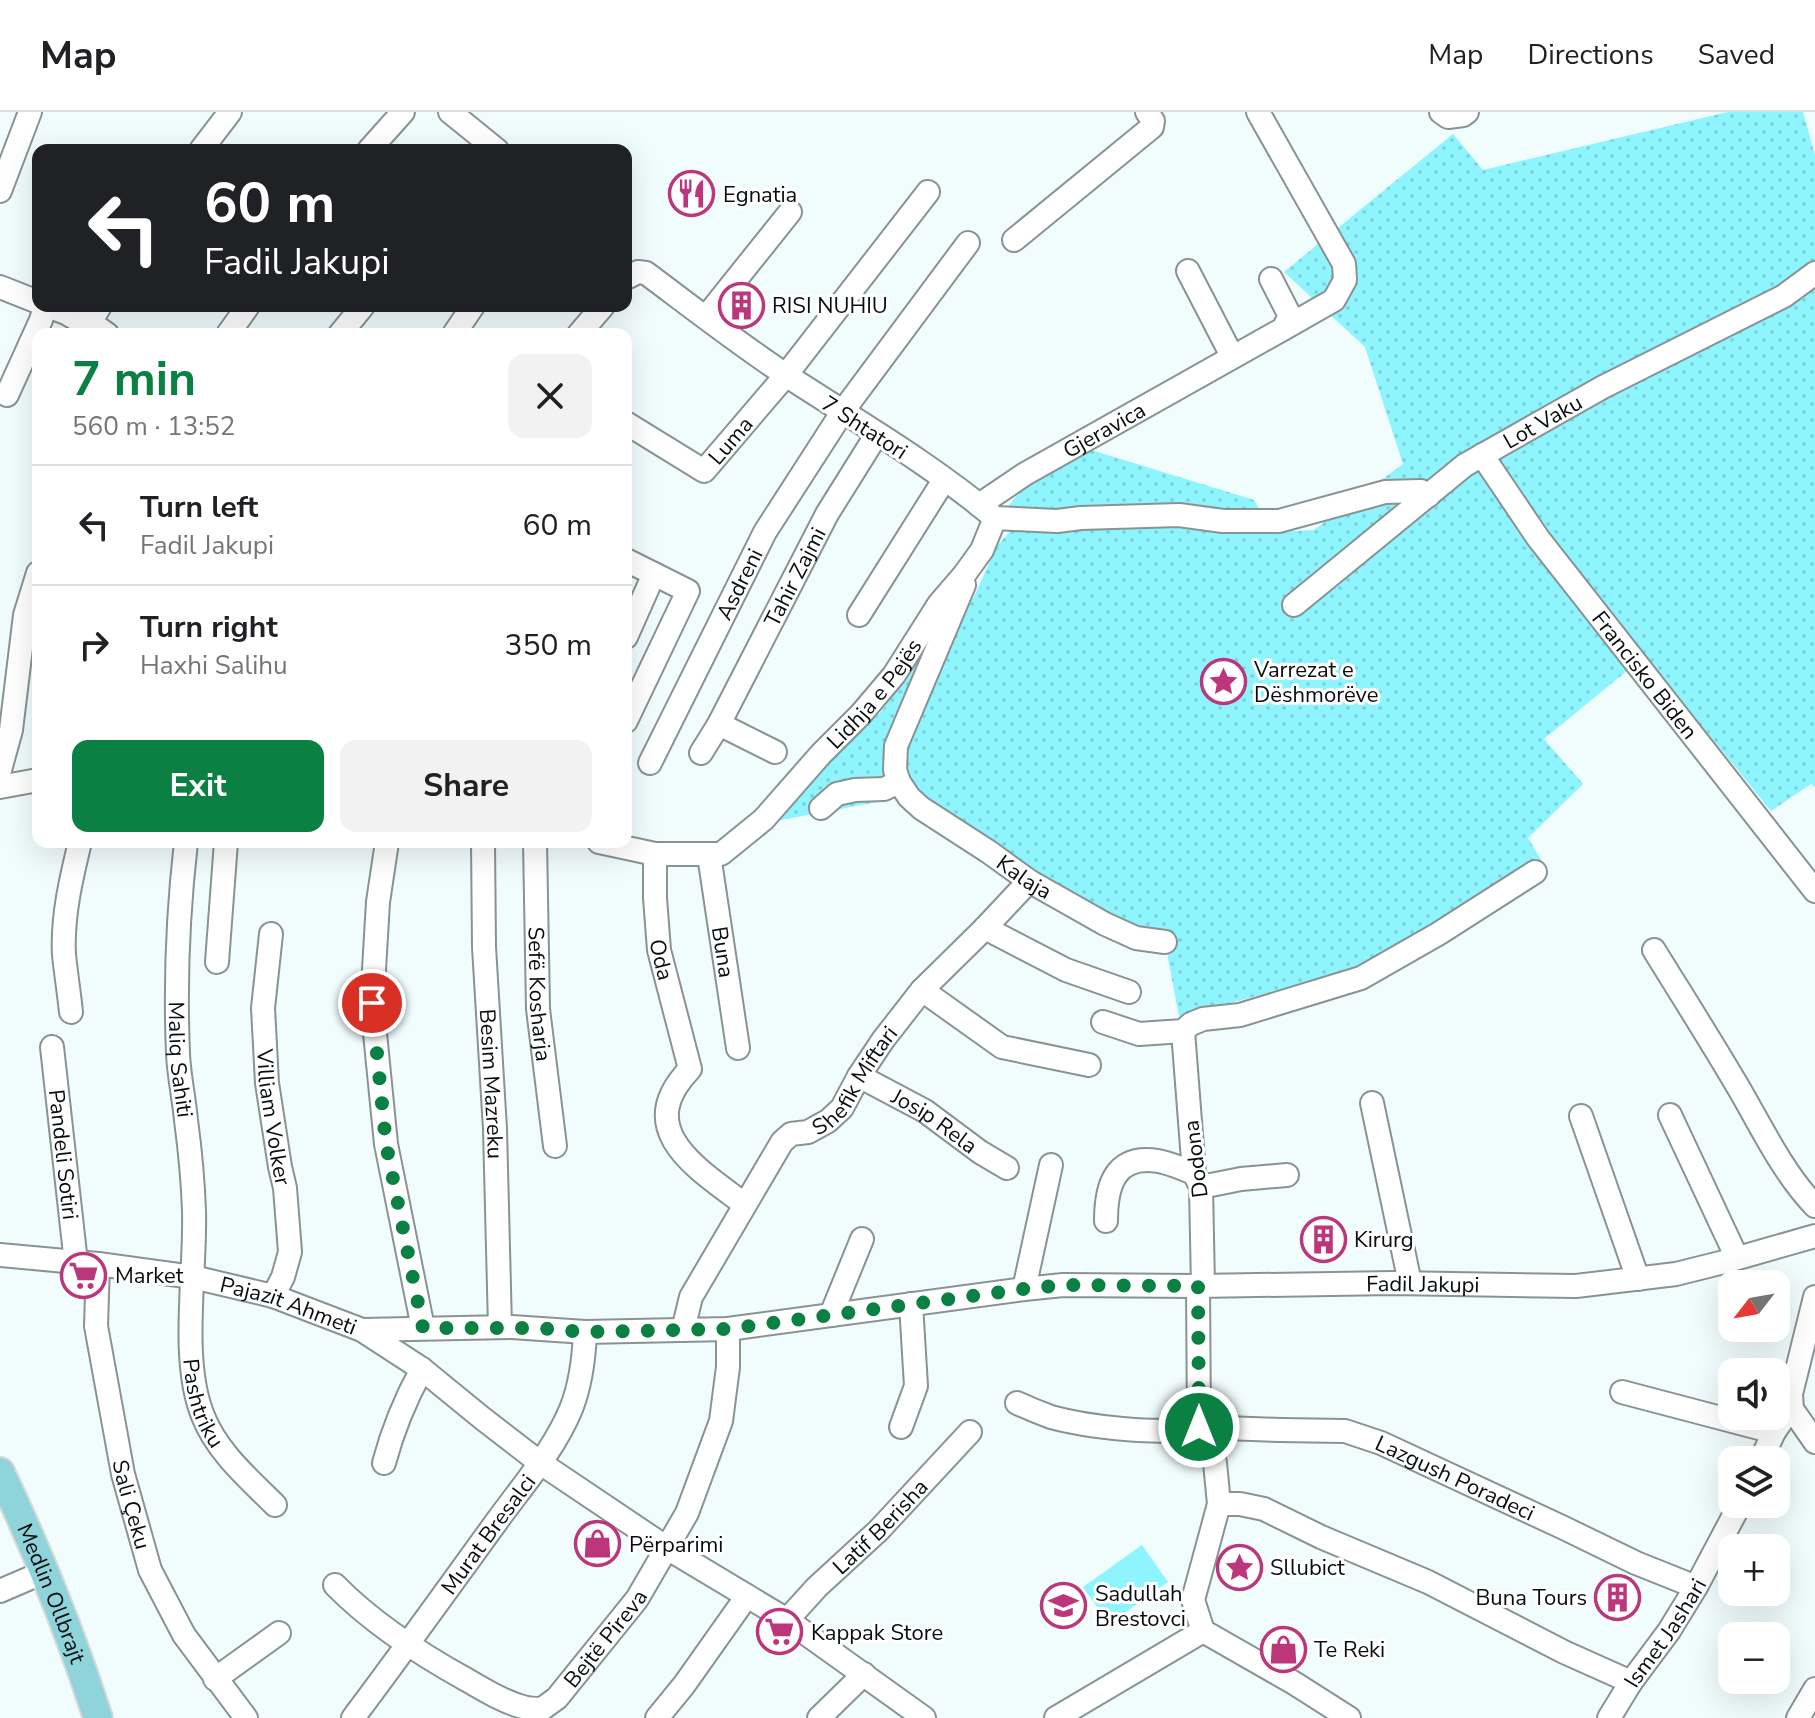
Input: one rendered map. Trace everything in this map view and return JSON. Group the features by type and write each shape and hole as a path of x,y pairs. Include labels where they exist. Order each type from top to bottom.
{"main road":[{"name":"Medlin Ollbrajt","path":"0,1472 78,1656 98,1718"}],"street":[{"path":"0,191 30,112"},
{"path":"206,144 230,112"},
{"path":"374,144 403,112"},
{"path":"450,112 490,144"},
{"path":"1014,240 1152,127 1149,112"},
{"name":"Gjeravica","path":"987,511 1025,474 1334,300 1345,280 1344,264 1258,112"},
{"path":"1441,112 1448,117 1467,112"},
{"path":"786,375 928,192"},
{"path":"706,317 790,212"},
{"name":"Asdreni","path":"650,763 765,532 843,411 968,243"},
{"path":"1188,271 1232,356"},
{"name":"7 Shtatori","path":"632,275 646,273 786,375 987,511"},
{"name":"Lot Vaku","path":"1294,605 1465,465 1603,387 1784,296 1815,273"},
{"path":"1271,279 1290,316 1283,329"},
{"path":"0,287 32,300"},
{"path":"63,312 85,324 100,322"},
{"path":"345,328 358,312"},
{"path":"584,328 598,312"},
{"path":"7,395 32,340"},
{"name":"Luma","path":"632,427 704,471 786,375"},
{"name":"Tahir Zajmi","path":"701,753 827,514 877,434"},
{"name":"Francisko Biden","path":"1482,455 1538,538 1815,891"},
{"path":"859,615 944,480"},
{"path":"987,511 1057,521 1179,515 1223,521 1279,521 1385,492 1421,491 1429,495"},
{"name":"Lidhja e Pejës","path":"709,855 721,854 764,819 894,675 939,604 982,550 987,511"},
{"path":"632,563 688,591 632,708"},
{"path":"632,624 654,574"},
{"path":"821,808 837,794 884,789 899,782 895,770 896,746 964,583 964,575"},
{"path":"0,770 11,730 25,615 32,592"},
{"path":"719,724 775,752"},
{"path":"0,787 32,781"},
{"name":"Kalaja","path":"899,782 921,808 1029,881 1136,938 1165,942"},
{"path":"71,1012 64,953 65,919 78,848"},
{"name":"Maliq Sahiti","path":"185,848 177,974 179,1057 194,1212 193,1277"},
{"path":"217,962 226,848"},
{"path":"386,848 378,902 372,1003 386,1144 423,1328"},
{"name":"Besim Mazreku","path":"483,848 484,947 495,1129 500,1327"},
{"name":"Sefë Kosharja","path":"535,848 538,1009 555,1146"},
{"path":"627,848 655,854 709,855"},
{"name":"Oda","path":"655,854 659,950 690,1069 674,1089 668,1104 668,1131 674,1144 694,1166 744,1204"},
{"name":"Buna","path":"709,855 738,1048"},
{"path":"1103,1022 1139,1034 1183,1031 1203,1019 1240,1015 1361,978 1396,960 1535,872"},
{"name":"Shefik Miftari","path":"683,1330 691,1297 782,1142 791,1134 808,1132 828,1121 842,1108 883,1040 922,990 1029,881"},
{"path":"985,928 1066,970 1129,992"},
{"name":"Villiam Volker","path":"271,934 263,1008 267,1083 285,1188 290,1252 283,1277 273,1296"},
{"path":"1654,950 1775,1150 1815,1206"},
{"path":"922,990 1002,1047 1089,1065"},
{"name":"Dodona","path":"1183,1031 1197,1180 1201,1286 1199,1427"},
{"name":"Pandeli Sotiri","path":"52,1047 87,1263"},
{"name":"Josip Rela","path":"859,1076 925,1111 1007,1168"},
{"path":"1372,1103 1410,1283"},
{"path":"1670,1115 1737,1258"},
{"path":"1581,1116 1638,1279"},
{"path":"1106,1221 1106,1198 1114,1176 1124,1165 1139,1161 1158,1161 1197,1180 1287,1175"},
{"path":"1024,1289 1051,1165"},
{"name":"Fadil Jakupi","path":"362,1330 500,1327 585,1332 728,1329 1063,1285 1410,1283 1576,1286 1676,1274 1815,1236"},
{"path":"831,1315 862,1239"},
{"name":"Pajazit Ahmeti","path":"0,1255 193,1277 273,1296 362,1330 422,1369 539,1462 667,1548 787,1620 924,1718"},
{"name":"Sali Çeku","path":"87,1263 123,1474 150,1570 184,1635 246,1718"},
{"name":"Pashtriku","path":"193,1277 193,1381 202,1415 223,1450 275,1505"},
{"path":"901,1427 916,1386 911,1304"},
{"path":"1814,1312 1791,1394 1792,1409 1815,1442"},
{"name":"Bejtë Pireva","path":"335,1585 351,1601 446,1668 488,1692 523,1707 542,1709 557,1698 637,1599 687,1513 721,1421 728,1367 728,1329"},
{"name":"Murat Bresalci","path":"353,1718 552,1446 575,1398 582,1368 585,1332"},
{"path":"384,1463 392,1431 422,1369"},
{"path":"1622,1392 1774,1432"},
{"name":"Lazgush Poradeci","path":"1017,1403 1050,1416 1101,1426 1160,1430 1199,1427 1345,1431 1381,1443 1636,1563 1696,1587"},
{"path":"1768,1446 1792,1409"},
{"path":"1199,1427 1211,1445 1219,1504 1193,1600 1203,1631 1349,1718"},
{"name":"Latif Berisha","path":"787,1620 817,1587 878,1531 970,1432"},
{"path":"1219,1504 1264,1509 1321,1537 1428,1582 1564,1652 1631,1682"},
{"name":"Ismet Jashari","path":"1609,1718 1669,1631 1733,1518"},
{"path":"0,1591 44,1572"},
{"path":"657,1718 747,1596"},
{"path":"1056,1718 1203,1631"},
{"path":"215,1679 279,1633"},
{"path":"819,1718 864,1674"},
{"path":"1798,1718 1815,1689"}],"shaded area":[{"path":"1728,112 1803,112 1815,155 1815,787 1811,784 1771,811 1645,656 1544,739 1583,784 1528,838 1543,863 1385,961 1179,1017 1165,942 1109,923 915,795 765,823 797,800 832,758 880,713 908,676 916,649 947,603 973,599 997,546 1015,526 1006,510 1014,500 1032,482 1088,449 1254,500 1272,532 1314,530 1403,464 1365,347 1284,272 1453,134 1483,170"},
{"path":"1142,1545 1168,1582 1109,1624 1083,1587"}],"place":[{"name":"Egnatia","path":"692,194"},
{"name":"RISI NUHIU","path":"741,305"},
{"name":"Varrezat e Dëshmorëve","path":"1223,682"},
{"name":"Kirurg","path":"1323,1239"},
{"name":"Market","path":"84,1275"},
{"name":"Përparimi","path":"598,1544"},
{"name":"Sllubict","path":"1239,1567"},
{"name":"Buna Tours","path":"1618,1597"},
{"name":"Sadullah Brestovci","path":"1064,1606"},
{"name":"Kappak Store","path":"780,1632"},
{"name":"Te Reki","path":"1283,1649"}],"route":[{"path":"372,1003 386,1144 423,1328 537,1328 585,1332 728,1329 1063,1285 1198,1286 1199,1427"}]}
